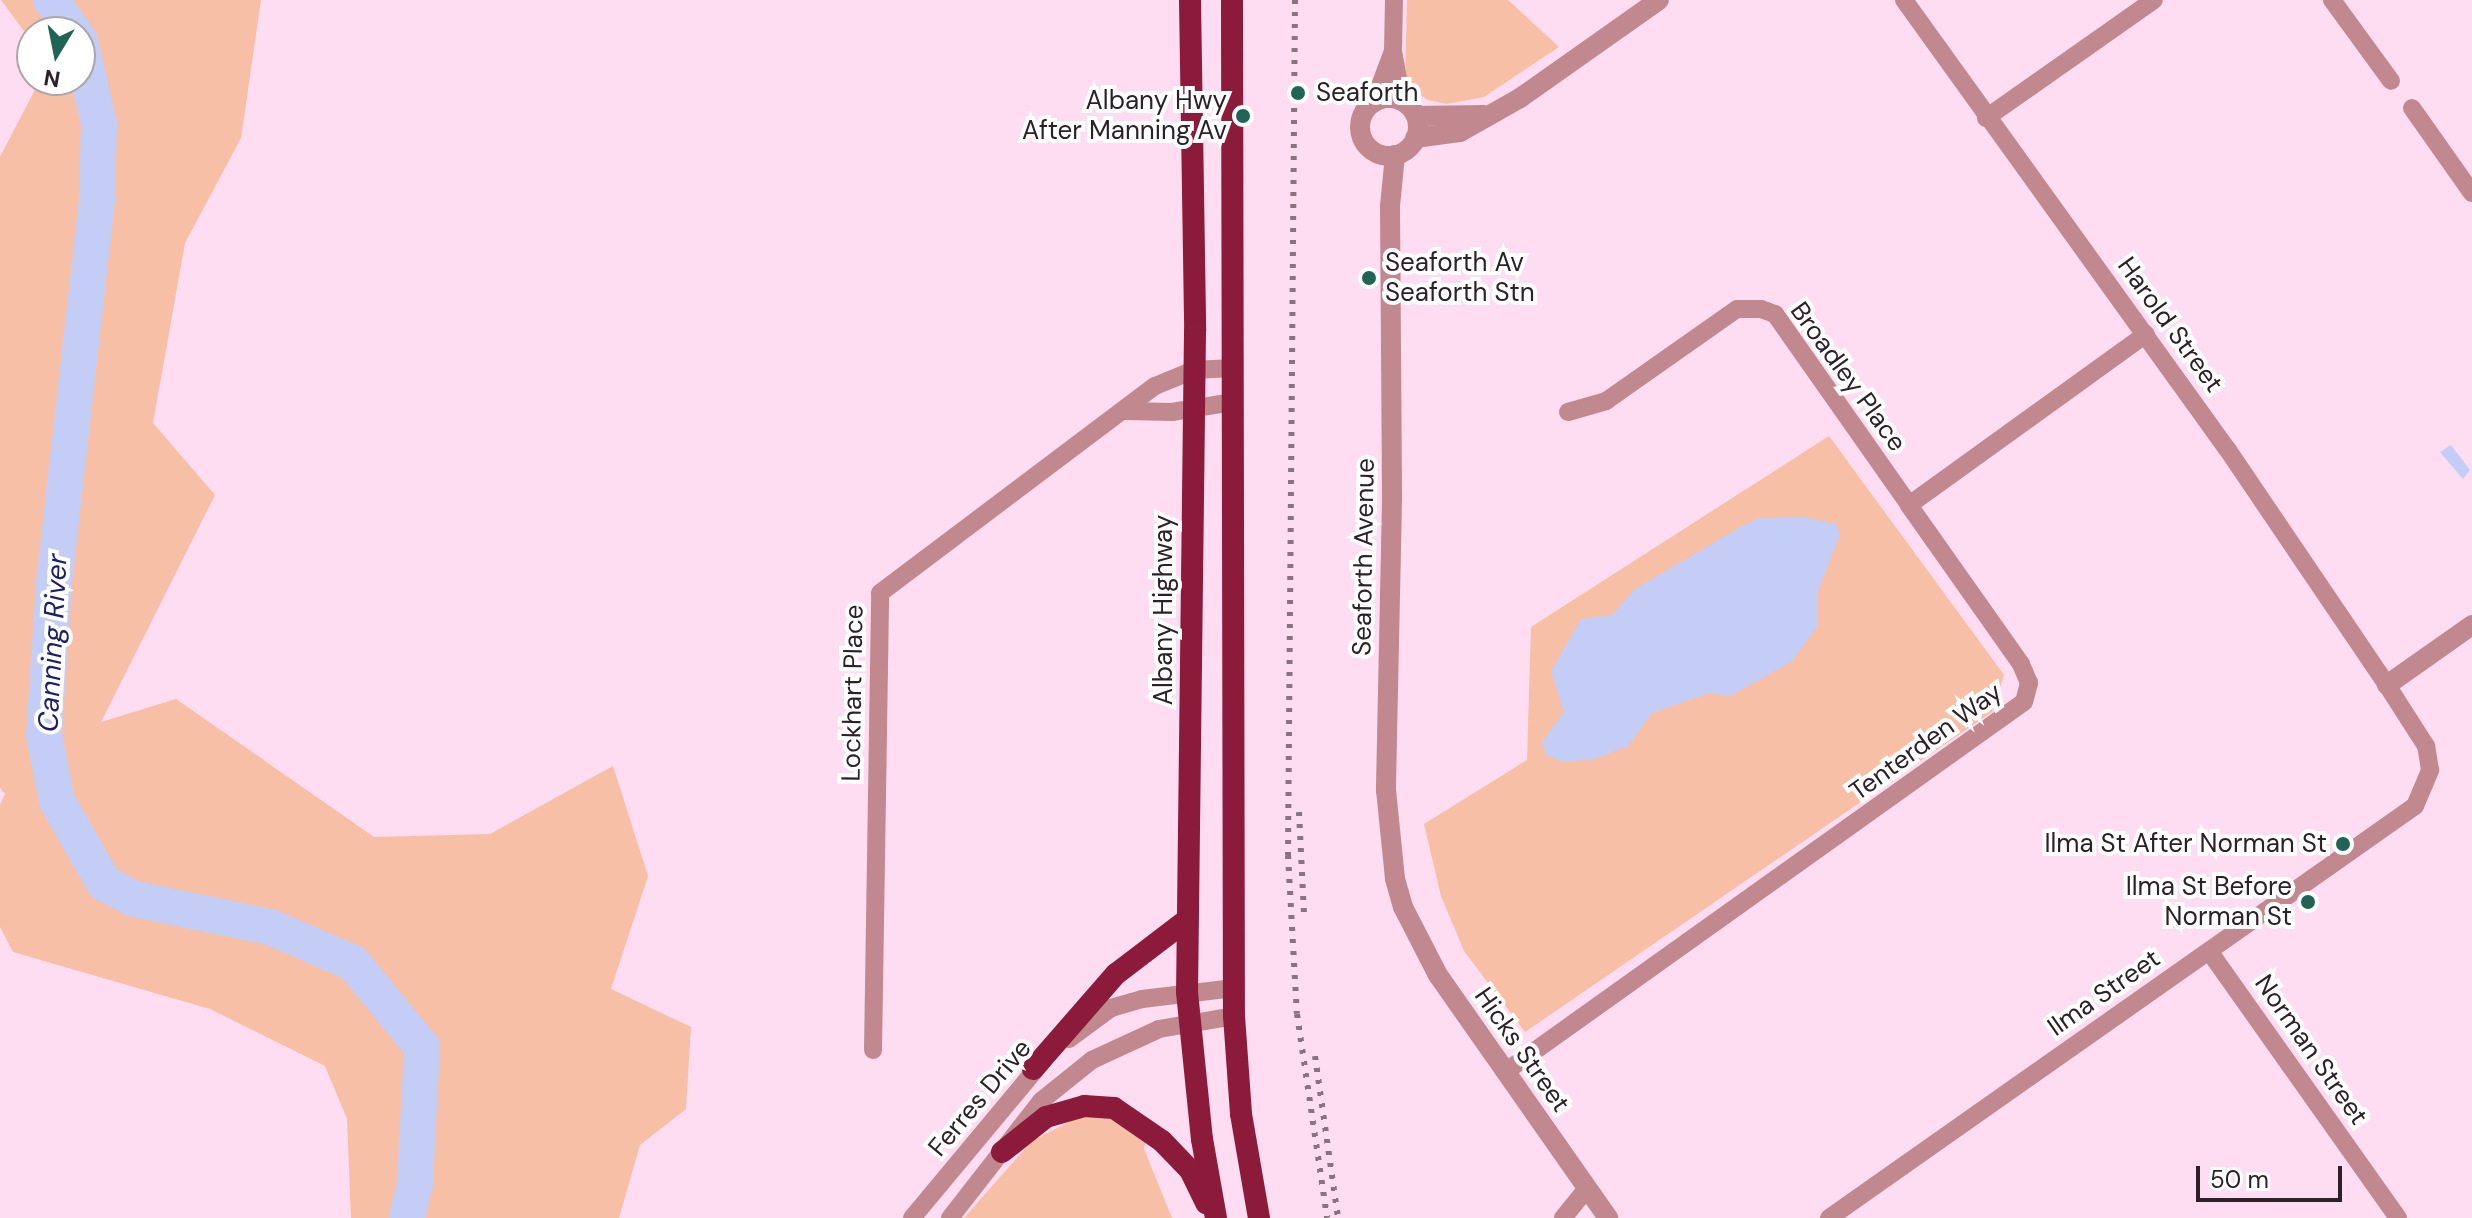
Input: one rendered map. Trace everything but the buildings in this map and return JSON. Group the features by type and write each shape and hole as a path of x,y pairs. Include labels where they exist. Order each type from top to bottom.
{"highway":[{"name":"Albany Highway","path":"1190,0 1194,370 1187,992 1215,1218"},
{"path":"1232,0 1234,1016 1241,1114 1259,1218"},
{"path":"1033,1069 1116,974 1187,920"},
{"path":"1002,1152 1046,1117 1084,1106 1114,1108 1162,1141 1190,1170 1215,1218"}],"street":[{"path":"1394,0 1393,51 1415,138"},
{"path":"1393,51 1374,102 1360,123 1368,148 1395,155 1415,138 1460,132 1520,98 1659,0"},
{"name":"Harold Street","path":"1904,0 1986,118 2146,334 2387,685"},
{"path":"1986,118 2154,0"},
{"path":"2332,0 2391,81"},
{"path":"1374,102 1488,114"},
{"path":"2412,108 2472,193"},
{"name":"Seaforth Avenue","path":"1368,148 1390,206"},
{"name":"Seaforth Avenue","path":"1395,155 1390,206 1392,500 1386,790 1389,843 1403,907"},
{"name":"Broadley Place","path":"1568,412 1606,401 1737,309 1761,309 1775,314 1909,505"},
{"path":"1909,505 2146,334"},
{"name":"Lockhart Place","path":"873,1050 880,593 1172,375 1194,370 1233,368"},
{"path":"1125,411 1233,402"},
{"name":"Tenterden Way","path":"1505,1072 2024,702 2029,683 2021,664 1909,505"},
{"path":"2387,685 2472,625"},
{"name":"Ilma Street","path":"1829,1218 2420,800 2430,770 2429,757 2387,685"},
{"name":"Hicks Street","path":"1403,907 1438,975 1608,1218"},
{"name":"Norman Street","path":"2209,951 2398,1218"},
{"name":"Ferres Drive","path":"912,1218 1033,1069 1111,1008 1187,992 1234,988"},
{"name":"Ferres Drive","path":"950,1218 1041,1101 1092,1060 1159,1029 1234,1016"},
{"path":"1563,1218 1587,1188"}],"shaded area":[{"path":"1,0 261,0 241,138 185,243 153,423 215,495 101,722 176,699 374,837 490,834 613,766 648,876 611,989 691,1027 686,1109 640,1145 619,1218 351,1218 347,1119 325,1066 210,1009 13,952 0,927 0,805 5,794 0,788 0,157 32,96 96,96 96,16 16,16 16,20"},
{"path":"1407,0 1508,0 1559,47 1484,97 1447,104 1428,100 1405,85"},
{"path":"1829,436 2004,675 1992,712 1525,1032 1464,951 1441,896 1424,824 1527,760 1531,627"},
{"path":"1084,1114 1118,1120 1146,1140 1144,1149 1172,1218 964,1218 1032,1141"}],"water":[{"path":"2451,445 2470,470 2463,479 2440,452"},
{"path":"1803,517 1836,524 1840,534 1817,594 1818,626 1791,662 1730,696 1709,693 1652,713 1628,746 1595,759 1564,762 1546,755 1542,742 1564,712 1551,671 1581,619 1612,615 1635,589 1759,518"}],"waterway":[{"name":"Canning River","path":"51,0 62,16"},
{"name":"Canning River","path":"93,96 99,124 97,200 54,582 44,735 57,801 104,883 134,899 270,927 353,963 422,1047 415,1183 407,1218"}],"railway":[{"path":"1295,0 1288,855 1297,1014 1327,1218"},
{"path":"1299,812 1304,916"},
{"path":"1315,1056 1338,1218"}],"place":[{"name":"Seaforth","path":"1298,93"},
{"name":"Albany Hwy After Manning Av","path":"1243,116"},
{"name":"Seaforth Av Seaforth Stn","path":"1369,278"},
{"name":"Ilma St After Norman St","path":"2343,844"},
{"name":"Ilma St Before Norman St","path":"2308,902"}]}
